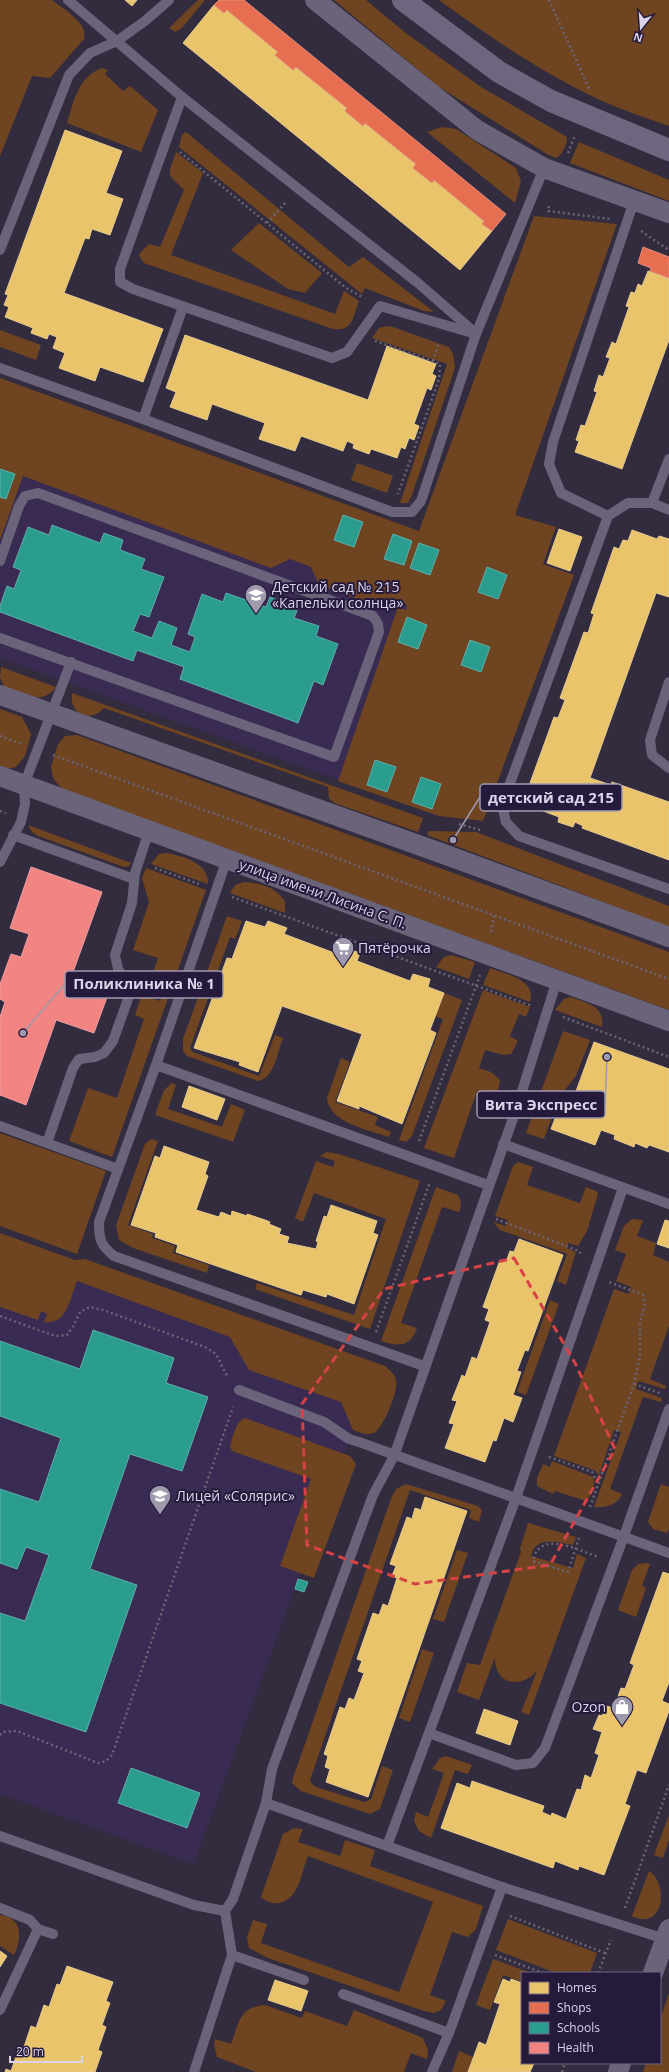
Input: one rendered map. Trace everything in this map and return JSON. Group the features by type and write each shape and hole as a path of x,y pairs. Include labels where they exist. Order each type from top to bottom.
{"main road":[{"path":"403,0 499,72 525,87 552,101 669,150"}],"street":[{"path":"315,0 477,130 544,168 669,213"},
{"path":"0,695 669,937"},
{"name":"улица имени Лисина С. П.","path":"0,776 669,1021"},
{"path":"653,1972 667,1934"}],"lane":[{"path":"68,0 182,97 418,283 476,334"},
{"path":"0,250 69,75 90,53 117,41 145,21 169,0"},
{"path":"182,97 120,269 120,282 133,289 183,307 332,358 347,352 380,306 476,334"},
{"path":"0,368 143,419 392,512 412,512 421,502 476,334 544,168"},
{"path":"608,516 561,493 549,464 553,442 634,201"},
{"path":"143,419 183,307"},
{"path":"652,503 669,459"},
{"path":"0,561 19,506 25,496 38,493 373,616 378,624 379,632 334,757 71,662 0,640"},
{"path":"669,510 652,503 628,504 608,516 502,805 506,822 519,836 669,889"},
{"path":"0,862 21,822 25,804 24,785 71,662"},
{"path":"669,682 650,740 652,755 669,768"},
{"path":"47,1143 73,1068 79,1059 95,1057 104,1053 113,1041 128,999 129,989 118,969 114,955 132,903 137,865 149,831"},
{"path":"13,835 134,879"},
{"path":"227,859 156,1065 99,1222 99,1234 103,1247 114,1256 424,1366"},
{"path":"194,2072 232,1955 225,1911 233,1899 266,1803 272,1769 373,1495 394,1456 424,1366 517,1107 557,980"},
{"path":"156,1065 488,1185"},
{"path":"0,1126 118,1169"},
{"path":"504,1144 669,1204"},
{"path":"387,1846 516,1498 623,1188"},
{"path":"239,1390 324,1422 349,1439 669,1553"},
{"path":"429,1734 516,1765 533,1763 545,1748 624,1536 669,1409"},
{"path":"266,1803 502,1887 618,1924 667,1934"},
{"path":"0,1836 194,1905 225,1911"},
{"path":"432,2072 449,2033 502,1887"},
{"path":"0,1908 30,1920 38,1929 53,1934"},
{"path":"0,2010 38,1929"},
{"path":"232,1955 304,1980"},
{"path":"343,1994 449,2033"}],"path":[{"path":"166,142 346,288 380,306"},
{"path":"267,223 279,209"},
{"path":"628,221 669,250"},
{"path":"359,335 440,364 440,379 392,512"},
{"path":"433,361 440,341"},
{"path":"0,736 669,979"},
{"path":"459,824 480,830"},
{"path":"217,891 669,1057"},
{"path":"412,1158 488,955 494,916"},
{"path":"370,1347 435,1167"},
{"path":"479,1212 579,1251 593,1276 643,1296 646,1302 640,1323 640,1355 634,1384 598,1484 575,1550 568,1572 533,1561 534,1554 540,1546 549,1543 575,1550 614,1563"},
{"path":"0,1316 55,1336 67,1335 80,1312 90,1308 103,1310 205,1347 216,1354 228,1379 239,1390 112,1755 106,1761 98,1763 17,1731 3,1732 0,1735"},
{"path":"634,1384 669,1396"},
{"path":"532,1451 592,1472 598,1484"},
{"path":"598,1972 618,1924 669,1785"},
{"path":"493,1910 605,1953"},
{"path":"479,1949 540,1972"}],"highlighted area":[{"path":"514,1258 575,1363 615,1449 550,1565 415,1584 307,1545 302,1404 384,1289"}],"shaded area":[{"path":"0,0 52,0 79,22 85,33 84,39 50,78 32,76 0,156"},
{"path":"198,0 205,0 182,28 175,32 169,28"},
{"path":"334,0 366,0 407,34 481,87 567,137 564,149 556,158 547,154 439,87"},
{"path":"439,0 669,0 669,126 608,104 558,78 497,41"},
{"path":"102,68 108,70 105,74 123,91 130,86 158,110 141,152 67,123 75,98 82,84 87,77"},
{"path":"442,127 456,129 516,168 521,181 515,203 427,132"},
{"path":"186,132 349,267 363,257 434,312 424,311 365,288 362,294 179,147 182,135"},
{"path":"579,142 669,180 669,201 570,163"},
{"path":"176,152 203,173 171,255 335,314 344,291 359,301 351,322 345,328 333,329 144,263 139,256 140,253 149,244 160,247 184,190 170,176 170,169"},
{"path":"534,216 617,224 515,515 556,527 543,564 574,575 483,821 439,816 338,781 398,607 406,610 407,605 388,599 385,609 319,585 311,567 290,559 271,568 23,476 0,540 0,378 419,531"},
{"path":"259,223 322,273 305,293 288,289 231,250"},
{"path":"386,326 393,327 449,347 453,354 455,368 408,503 400,503 447,364 372,338 379,328"},
{"path":"0,330 41,345 36,360 0,347"},
{"name":"Детский сад № 215 «Капельки солнца»","path":"0,383 527,573 439,816 0,658"},
{"path":"357,463 393,476 387,493 351,480"},
{"path":"1,667 56,687 44,696 32,697 25,695 4,686 0,677"},
{"path":"72,693 423,818 418,832 334,803 329,798 328,787 104,708 93,715 87,716 82,714 74,707"},
{"path":"0,709 22,717 31,734 25,756 16,767 7,769 0,767"},
{"path":"77,735 669,952 669,1010 61,788 53,778 51,767 58,744 65,736"},
{"path":"28,825 131,863 129,866 124,867 38,836 32,832"},
{"path":"429,831 476,832 669,906 669,927 427,835"},
{"path":"166,853 180,856 200,866 207,877 208,884 151,864 159,854"},
{"path":"146,868 206,890 112,1157 69,1141 88,1088 117,1098 144,1019 135,1015 142,995 160,1001 168,978 153,973 158,958 133,950 149,902 142,878"},
{"path":"244,882 256,883 277,892 285,901 285,913 230,893 235,885"},
{"path":"227,916 242,921 235,939 230,937 190,1048 193,1052 259,1076 275,1035 283,1038 272,1070 263,1079 258,1081 187,1056 183,1051 183,1039"},
{"path":"451,955 475,962 469,979 436,967 444,957"},
{"path":"490,968 511,975 524,983 529,988 531,994 530,1002 483,985"},
{"path":"483,990 530,1007 526,1017 519,1014 510,1036 518,1041 511,1054 503,1055 485,1050 479,1068 491,1072 499,1079 500,1082 496,1097 477,1091 454,1158 424,1148"},
{"path":"444,993 462,1000 412,1136 406,1142 399,1140 443,1019 435,1016"},
{"path":"571,997 594,1006 601,1014 602,1027 555,1010 564,999"},
{"path":"563,1031 590,1040 576,1076 559,1097 544,1139 526,1133"},
{"path":"341,1058 350,1062 335,1102 378,1117 375,1125 391,1132 389,1137 351,1124 335,1114 329,1107 327,1098"},
{"path":"172,1083 176,1085 168,1109 222,1127 231,1104 245,1110 233,1142 155,1115 164,1090"},
{"path":"0,1133 106,1171 77,1254 0,1226"},
{"path":"151,1139 158,1141 128,1225 153,1234 152,1238 175,1246 173,1253 209,1265 207,1273 133,1248 119,1240 116,1225 145,1144"},
{"path":"327,1152 339,1154 420,1181 370,1329 255,1289 257,1283 354,1315 386,1219 314,1193 303,1222 295,1218 316,1161 333,1167 335,1161 320,1156"},
{"path":"518,1162 533,1167 527,1185 580,1203 586,1187 596,1191 598,1194 587,1231 578,1246 568,1243 567,1248 576,1252 566,1285 557,1281 567,1254 500,1230 493,1222 506,1226 508,1220 495,1216 513,1166"},
{"path":"436,1187 458,1195 461,1204 459,1212 442,1207 401,1323 417,1328 411,1339 398,1345 381,1341"},
{"path":"632,1219 643,1220 637,1236 656,1243 653,1255 669,1262 669,1326 650,1379 666,1386 665,1389 638,1381 636,1389 662,1398 661,1402 643,1397 610,1489 622,1494 617,1501 611,1505 594,1507 621,1432 614,1430 599,1475 594,1470 554,1456 614,1289 629,1294 631,1287 616,1281 626,1254 615,1250 624,1226"},
{"name":"Лицей «Солярис»","path":"0,1233 375,1369 194,1864 0,1794"},
{"path":"0,1233 75,1260 85,1259 385,1366 392,1372 396,1380 395,1392 390,1409 378,1430 371,1434 360,1433 353,1430 341,1402 249,1370 230,1337 77,1281 67,1309 63,1315 52,1322 44,1322 47,1314 41,1311 38,1320 0,1307"},
{"path":"550,1300 559,1304 526,1395 517,1392"},
{"path":"245,1418 350,1456 356,1464 314,1578 280,1566 311,1479 232,1451 230,1446 235,1430 239,1423"},
{"path":"552,1461 593,1477 594,1483 592,1490 586,1501 555,1491 553,1494 537,1486 537,1479 543,1464 550,1467"},
{"path":"406,1484 478,1506 482,1510 479,1522 469,1518 471,1510 410,1490 310,1780 316,1787 364,1802 371,1799 382,1766 393,1770 380,1809 370,1814 301,1791 292,1783 392,1496 396,1489"},
{"path":"661,1484 669,1487 669,1529 667,1533 653,1529 648,1522"},
{"path":"528,1523 576,1537 573,1545 542,1542 537,1545 531,1556 573,1568 577,1554 586,1558 529,1715 521,1712 537,1671 523,1681 509,1681 503,1678 499,1673 496,1666 495,1657 479,1700 457,1692 467,1663 480,1665 521,1552 520,1549"},
{"path":"457,1550 468,1553 444,1622 433,1619"},
{"path":"638,1564 650,1564 642,1586 646,1588 636,1617 618,1610 632,1570"},
{"path":"422,1649 434,1653 410,1722 399,1718"},
{"path":"446,1756 472,1765 468,1774 455,1770 431,1838 419,1831 414,1821 416,1812 428,1817 444,1773 432,1769 440,1758"},
{"path":"669,1815 669,1840 663,1858 654,1855"},
{"path":"294,1828 303,1829 298,1842 340,1856 345,1840 375,1850 370,1866 483,1906 476,1929 468,1937 452,1932 430,1995 446,2001 441,2010 434,2013 424,2011 268,1958 249,1948 247,1938 253,1920 267,1924 261,1943 399,1992 433,1902 308,1856 296,1891 286,1900 279,1903 272,1903 265,1900 261,1897 283,1834"},
{"path":"649,1871 655,1877 659,1886 661,1895 660,1904 657,1912 651,1918 643,1919 632,1916"},
{"path":"0,1915 8,1917 17,1924 19,1936 17,1949 14,1955 0,1946"},
{"path":"508,1919 597,1953 590,1972 553,1972 496,1950"},
{"path":"493,1959 528,1972 521,1972 521,1982 503,1975 490,2010 476,2005"},
{"path":"669,1993 669,2072 643,2072 646,2064 661,2064 661,2017"},
{"path":"265,2005 302,2018 305,2011 347,2026 354,2010 423,2038 428,2050 427,2059 411,2053 404,2072 256,2072 217,2057 214,2044 215,2039 231,2044 241,2017 256,2006"},
{"path":"459,2051 473,2057 468,2072 452,2072"}],"building: Homes":[{"path":"125,0 137,0 132,6"},
{"path":"214,5 224,13 227,10 278,52 275,55 293,70 296,67 347,108 345,111 363,126 365,123 416,164 413,168 432,183 434,180 484,221 482,224 492,231 460,270 183,43"},
{"path":"65,130 122,151 106,193 123,199 110,235 92,229 89,239 85,238 64,293 163,329 143,382 100,367 95,381 59,368 65,353 53,348 57,337 49,334 47,339 31,333 33,328 5,317 9,307 4,305 8,295 5,294"},
{"path":"648,271 669,278 669,340 622,469 575,452 579,441 576,440 581,425 585,426 597,392 594,391 599,375 603,377 610,358 606,357 612,342 616,344 629,307 626,306 631,292 635,293 638,284 642,286"},
{"path":"185,335 368,400 387,346 436,364 432,374 436,376 431,390 427,388 414,424 419,426 414,440 409,438 405,449 401,447 397,458 371,449 369,454 353,448 354,444 347,441 343,451 301,436 295,451 259,439 265,423 212,404 207,420 170,407 176,392 166,388"},
{"path":"559,529 582,537 570,571 547,563"},
{"path":"632,530 657,539 659,536 669,539 669,597 656,593 590,778 611,785 612,782 669,802 669,860 582,828 583,826 575,822 573,827 558,822 559,817 530,806 534,796 530,794 533,784 530,783 554,717 558,718 565,700 560,698 584,632 588,633 594,614 591,613 614,547 619,549 623,540 628,541"},
{"path":"246,921 265,927 268,921 287,928 284,934 337,954 340,946 360,953 357,961 410,981 413,974 430,979 428,987 444,993 430,1030 436,1033 402,1124 359,1106 359,1109 337,1101 362,1034 282,1006 258,1072 239,1065 240,1062 194,1048 227,958 232,959"},
{"path":"594,1042 669,1069 669,1152 649,1145 647,1148 635,1143 634,1147 614,1139 615,1135 601,1130 595,1145 551,1129 557,1113 562,1115 571,1092 575,1094"},
{"path":"189,1086 225,1099 217,1120 182,1107"},
{"path":"164,1146 209,1162 205,1174 208,1176 196,1210 219,1217 221,1212 231,1216 232,1211 265,1220 270,1222 269,1224 281,1229 279,1234 289,1237 287,1243 316,1249 318,1242 316,1241 324,1216 327,1217 331,1205 377,1221 373,1233 378,1235 354,1304 327,1294 326,1297 303,1290 301,1295 176,1252 178,1245 155,1237 156,1233 131,1225 155,1156 160,1158"},
{"path":"665,1220 669,1221 669,1248 657,1244"},
{"path":"519,1239 563,1255 528,1351 525,1350 517,1371 521,1372 513,1395 522,1398 513,1422 504,1418 496,1441 493,1440 485,1462 445,1448 454,1424 449,1423 457,1401 452,1400 462,1375 465,1377 472,1357 477,1359 490,1322 485,1320 489,1309 483,1307 500,1260 506,1262 510,1251 514,1252"},
{"path":"425,1497 467,1511 368,1797 326,1782 330,1769 325,1767 328,1756 324,1754 340,1707 345,1709 349,1698 354,1700 364,1673 358,1671 362,1661 357,1659 373,1613 379,1615 383,1604 388,1606 397,1578 392,1576 396,1566 390,1564 407,1517 412,1519 415,1508 421,1510"},
{"path":"663,1572 669,1574 669,1682 662,1701 669,1704 669,1711 646,1773 637,1770 625,1804 630,1806 604,1875 579,1866 578,1870 555,1861 553,1868 441,1828 457,1783 470,1788 472,1781 544,1806 542,1812 551,1816 552,1813 566,1819 577,1789 581,1790 585,1775 591,1778 599,1755 595,1753 602,1732 593,1729 599,1715 602,1716 606,1706 614,1708 621,1688 625,1689 634,1665 630,1663"},
{"path":"484,1709 518,1721 510,1745 476,1733"},
{"path":"0,1951 7,1956 0,1967"},
{"path":"67,1966 113,1982 106,2001 110,2003 102,2025 106,2027 98,2050 102,2052 95,2072 5,2072 6,2069 11,2071 19,2048 23,2050 31,2026 36,2028 44,2005 49,2007 57,1984 60,1985"},
{"path":"503,1979 510,1982 511,1979 521,1983 521,2064 534,2064 530,2072 468,2072 479,2042 486,2045 500,2004 494,2002"},
{"path":"275,1980 308,1991 301,2011 268,2000"}],"building: Shops":[{"path":"219,0 244,0 506,214 492,231 482,224 484,221 434,180 432,183 413,168 416,164 365,123 363,126 345,111 347,108 296,67 293,70 275,55 278,52 227,10 224,13 214,5"},
{"path":"643,247 669,257 669,278 650,271 651,268 638,263"}],"building: Schools":[{"path":"0,469 15,474 6,499 0,497"},
{"path":"343,515 363,522 354,547 334,540"},
{"path":"52,525 100,543 104,533 123,540 120,550 145,559 141,569 164,577 149,617 140,614 133,631 152,638 159,621 177,628 171,645 190,652 195,637 188,634 202,594 223,602 226,593 266,607 270,597 298,608 294,618 319,626 316,636 338,644 323,685 314,681 298,723 180,679 184,667 137,650 133,661 0,612 0,606 7,586 14,589 21,570 13,567 28,527 49,535"},
{"path":"393,534 412,541 404,565 384,559"},
{"path":"419,543 439,550 430,575 410,568"},
{"path":"487,567 507,575 498,599 478,592"},
{"path":"407,617 427,625 418,649 398,642"},
{"path":"470,640 490,647 481,672 461,665"},
{"path":"375,760 396,767 387,792 367,785"},
{"path":"421,777 441,784 432,809 412,802"},
{"path":"93,1330 174,1358 166,1383 208,1397 182,1471 130,1454 90,1569 137,1585 86,1732 0,1703 0,1613 25,1621 49,1555 26,1547 17,1569 0,1563 0,1489 39,1502 61,1438 0,1416 0,1341 80,1369"},
{"path":"298,1579 308,1582 304,1592 295,1589"},
{"path":"131,1768 200,1793 187,1828 118,1803"}],"building: Health":[{"path":"31,867 102,892 72,975 110,989 94,1033 56,1020 26,1105 0,1095 0,1017 5,1002 0,999 0,984 11,954 21,957 29,934 10,928"}],"place":[{"name":"Детский сад № 215 «Капельки солнца»","path":"256,614"},
{"name":"детский сад 215","path":"453,840"},
{"name":"Пятёрочка","path":"343,968"},
{"name":"Поликлиника № 1","path":"23,1033"},
{"name":"Вита Экспресс","path":"607,1057"},
{"name":"Лицей «Солярис»","path":"160,1516"},
{"name":"Ozon","path":"622,1726"}]}
